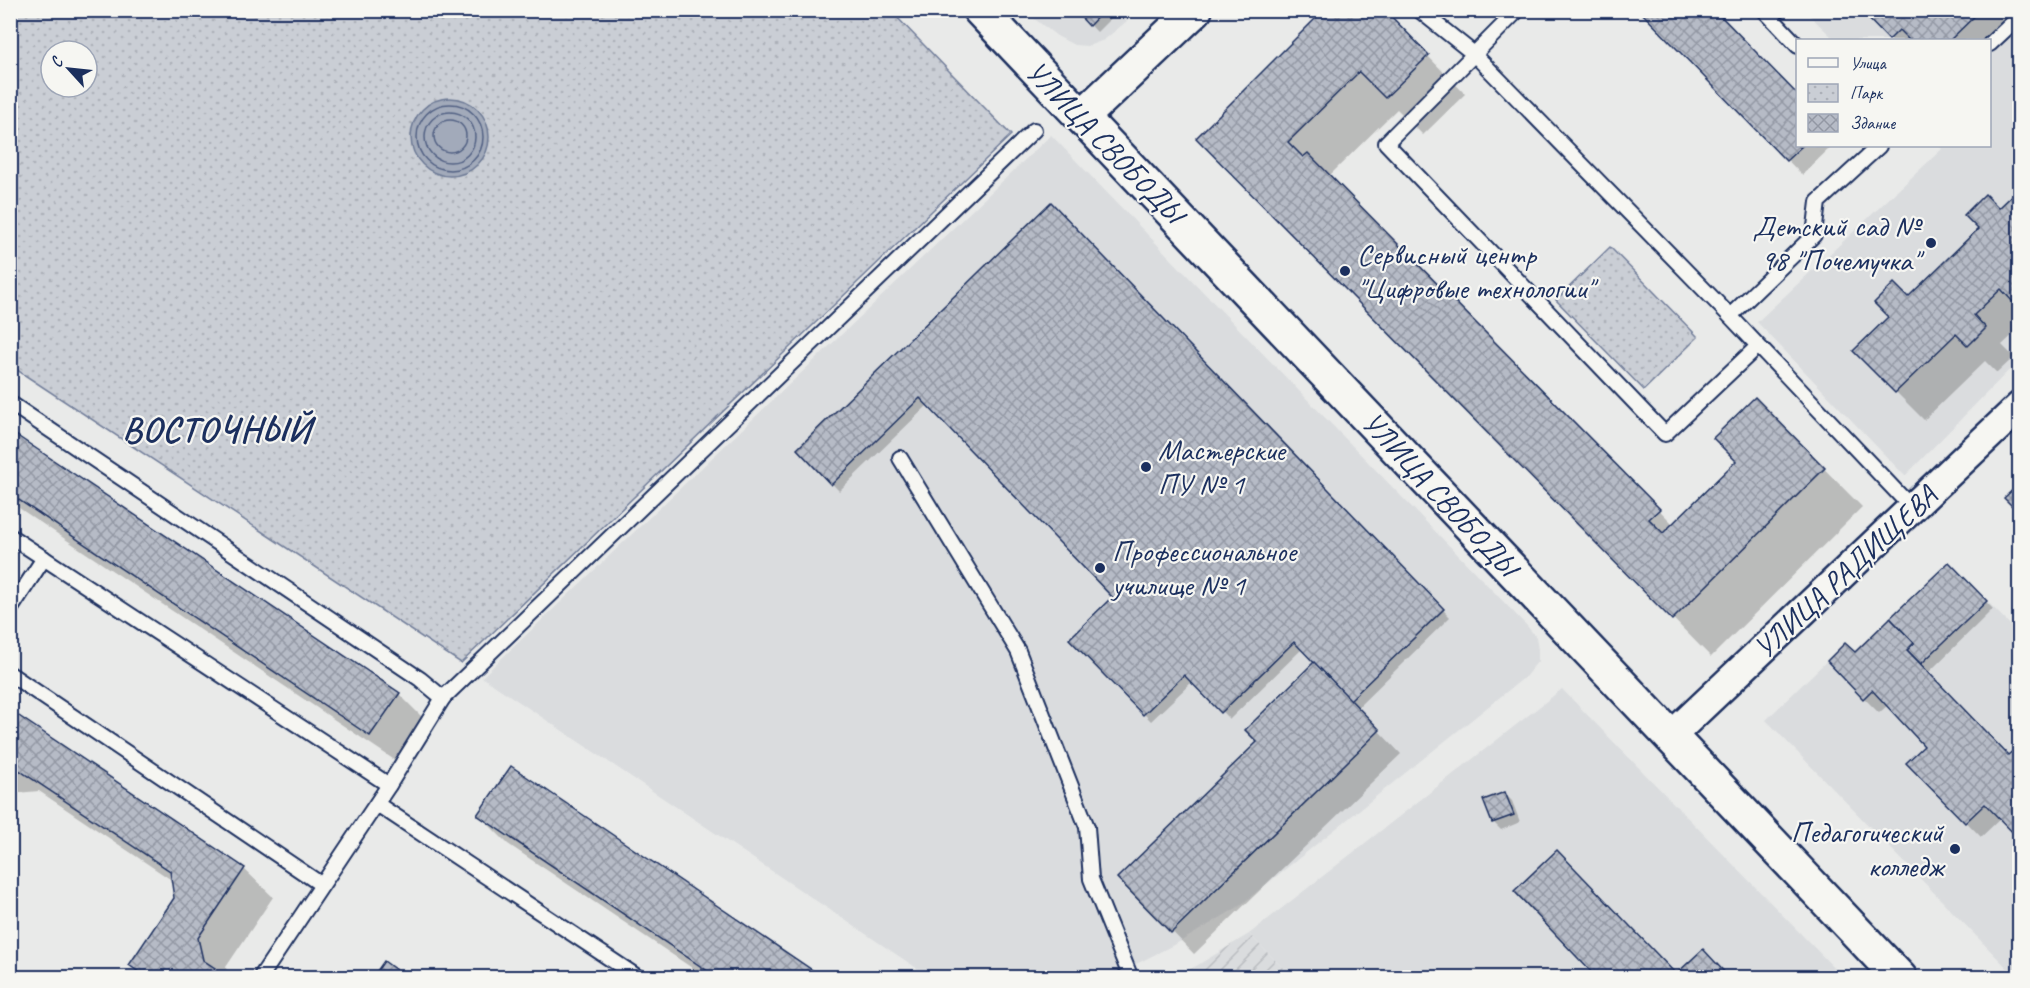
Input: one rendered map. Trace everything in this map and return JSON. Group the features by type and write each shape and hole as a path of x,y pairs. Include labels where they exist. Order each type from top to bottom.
{"main road":[{"name":"УЛИЦА СВОБОДЫ","path":"980,10 1900,978"},
{"path":"1082,117 1195,10"}],"street":[{"name":"УЛИЦА РАДИЩЕВА","path":"1670,737 2019,406"}],"lane":[{"path":"1419,10 1474,54 1730,316 1912,508"},
{"path":"1518,10 1386,143 1665,434 1757,347"},
{"path":"1764,10 1796,45"},
{"path":"1991,42 2019,16"},
{"path":"260,978 377,804 443,698 1034,130"},
{"path":"1730,316 1814,235 1818,202 1878,147"},
{"path":"10,403 420,679 443,698"},
{"path":"900,458 1018,651 1087,827 1091,879 1131,978"},
{"path":"10,536 389,785"},
{"path":"10,610 44,558"},
{"path":"10,674 322,885"},
{"path":"377,804 639,978"}],"shaded area":[{"path":"1024,11 1139,11 1104,40 1088,46 1074,45 1057,36"},
{"name":"Детский сад № 98 \"Почемучка\"","path":"1805,11 2019,11 2019,360 1905,476 1757,322 1942,149 1940,147 1991,147 1991,39 1834,39"},
{"path":"1051,135 1527,626 1536,637 1538,661 1525,677 1238,907 1183,940 1109,978 930,977 482,677"},
{"name":"Педагогический колледж","path":"1949,562 2019,634 2019,977 2016,977 1766,720 1845,643 1855,652"},
{"path":"1562,689 1843,977 1292,977 1249,934"},
{"path":"1249,934 1292,977 1178,977"}],"green space":[{"path":"10,11 891,11 1011,135 461,663 11,366"},
{"path":"1610,247 1698,337 1644,390 1556,300"}],"water":[{"path":"450,98 465,101 482,115 489,137 486,152 472,169 450,176 435,173 418,159 411,137 414,122 428,105"}],"building":[{"path":"1074,10 1104,10 1089,26"},
{"path":"1324,10 1385,10 1429,55 1385,98 1359,72 1288,142 1303,157 1308,153 1660,509 1649,519 1663,533 1736,461 1713,438 1755,397 1825,468 1672,620 1196,138"},
{"path":"1639,10 1715,10 1796,93 1796,147 1801,147 1786,161"},
{"path":"1860,10 1981,10 1951,39 1908,39 1899,30 1888,39"},
{"path":"2020,188 2020,298 2014,303 2001,289 1974,315 1986,328 1968,346 1956,334 1895,393 1853,351 1888,317 1874,303 1894,283 1908,297 1978,229 1964,215 1985,194 1999,208"},
{"name":"Мастерские ПУ № 1","path":"1051,202 1444,609 1350,700 1294,642 1221,713 1184,675 1143,715 1069,639 1112,597 920,398 831,485 797,449"},
{"path":"10,431 400,693 370,736 10,494"},
{"path":"2020,483 2020,514 2004,498"},
{"path":"1949,562 1987,601 1921,664 1907,650 1914,643 1890,618"},
{"path":"1890,618 1914,643 1907,650 2008,755 2015,749 2020,754 2020,840 1985,804 1965,823 1906,763 1924,746 1872,690 1863,699 1827,661 1845,643 1855,652"},
{"path":"1314,662 1380,730 1171,933 1117,878 1257,742 1245,730"},
{"path":"10,710 245,868 198,938 203,960 215,968 209,978 147,978 129,965 174,898 170,871 10,764"},
{"path":"511,766 824,978 718,978 477,815"},
{"path":"1505,792 1514,815 1492,823 1483,800"},
{"path":"1557,850 1676,974 1703,949 1730,978 1597,978 1514,891"},
{"path":"384,961 407,978 372,978"}],"place":[{"name":"Детский сад № 98 \"Почемучка\"","path":"1931,243"},
{"name":"Сервисный центр \"Цифровые технологии\"","path":"1345,271"},
{"name":"Мастерские ПУ № 1","path":"1146,467"},
{"name":"Профессиональное училище № 1","path":"1100,568"},
{"name":"Педагогический колледж","path":"1955,849"}],"district":[{"name":"ВОСТОЧНЫЙ","path":"217,429"}]}
